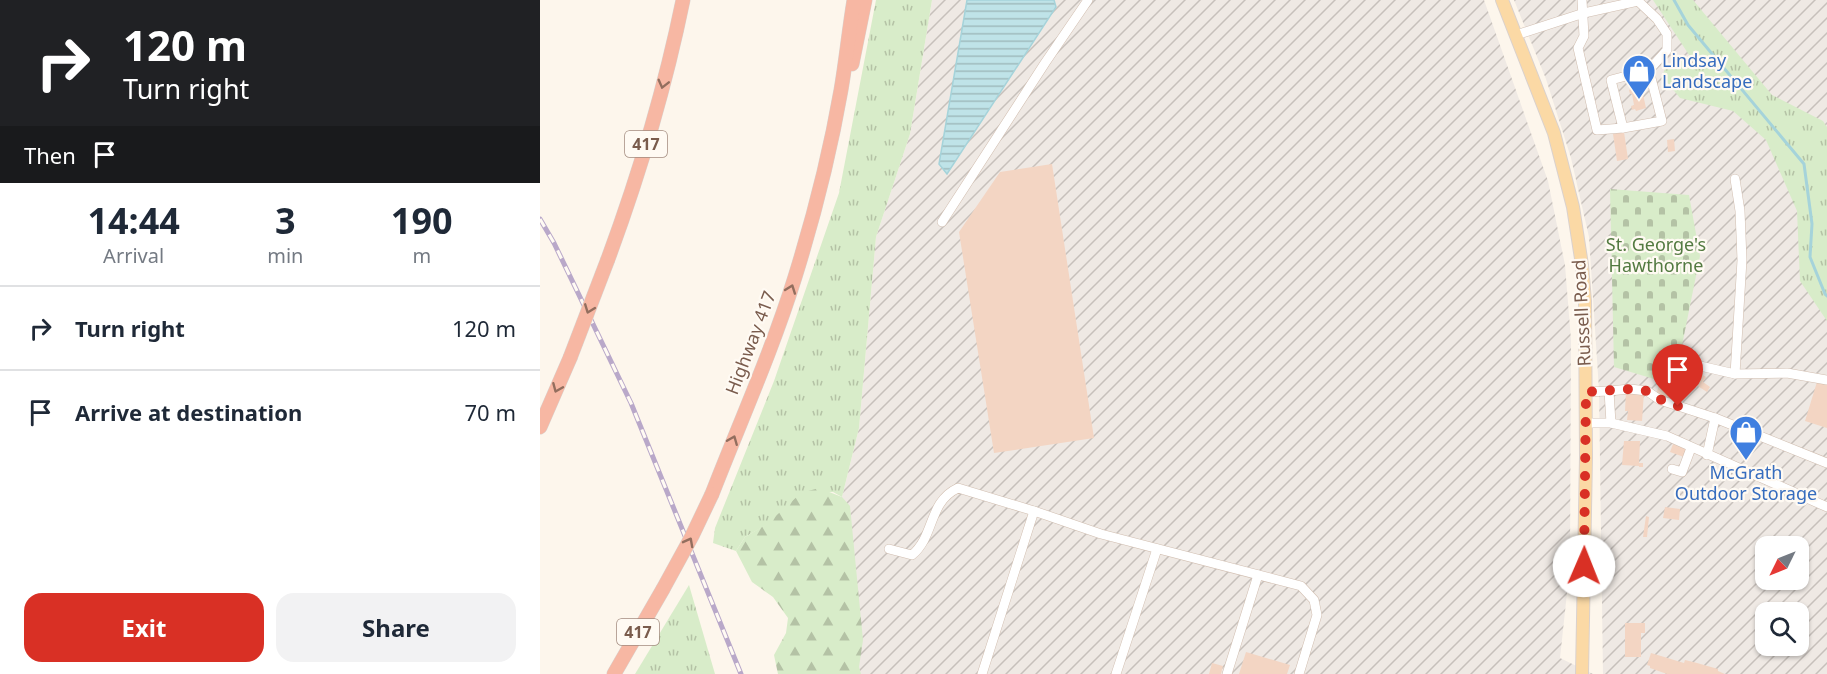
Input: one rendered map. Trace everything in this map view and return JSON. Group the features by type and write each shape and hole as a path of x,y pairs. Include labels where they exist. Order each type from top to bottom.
{"highway":[{"name":"417","path":"540,427 570,358 630,200 654,117 683,0"},
{"name":"Highway 417","path":"614,674 692,536 712,494 795,278 829,153 854,0"},
{"path":"829,153 856,49 865,0"}],"main road":[{"name":"Russell Road","path":"1502,0 1554,133 1572,207 1582,265 1585,300 1586,392 1582,674"}],"lane":[{"path":"942,222 1088,0"},
{"path":"1582,0 1584,36 1578,48 1597,130 1662,121 1649,70"},
{"path":"1516,35 1584,13 1638,0 1658,19 1667,34 1667,50 1649,70 1611,80 1623,128"},
{"path":"1735,179 1740,211 1742,260 1735,374"},
{"path":"1696,365 1735,374 1787,373 1827,380"},
{"path":"1586,392 1630,389 1647,391 1660,400 1715,418 1827,463"},
{"path":"1609,391 1611,423"},
{"path":"1707,455 1715,418"},
{"path":"1586,423 1611,423 1667,436 1827,507"},
{"path":"1672,469 1683,471 1691,448"},
{"path":"889,549 912,555 922,547 938,505 948,492 958,488 1101,534 1301,586 1314,600 1317,615 1299,674"},
{"path":"982,674 1034,511"},
{"path":"1116,674 1157,549"},
{"path":"1227,674 1258,575"}],"shaded area":[{"path":"932,0 1484,0 1548,181 1565,265 1571,340 1570,565 1560,658 1593,674 820,674 842,497 859,428 876,237 910,134"},
{"path":"1514,0 1827,0 1827,674 1603,674 1599,390 1589,237 1571,158 1546,79"}],"green space":[{"path":"876,0 932,0 910,134 876,237 859,428 842,497 833,492 802,493 768,524 745,537 736,551 713,543 715,528 774,381 839,193"},
{"path":"1653,0 1693,0 1772,95 1823,121 1827,127 1827,321 1800,281 1797,211 1766,140 1733,111 1680,98 1662,76 1666,67 1679,59 1695,64"},
{"name":"St. George's Hawthorne","path":"1610,189 1689,195 1700,256 1674,385 1614,367"},
{"path":"819,488 842,497 850,506 863,640 859,667 861,674 778,674 774,655 786,633 788,618 773,597 752,582 736,551 745,537 767,524 801,493"},
{"path":"689,585 715,674 635,674"}],"water":[{"path":"967,0 1054,0 1056,7 947,174 939,164"}],"building":[{"name":"Lindsay Landscape","path":"1637,85 1642,90 1646,108 1636,111 1632,110 1631,106 1634,105 1629,90"},
{"path":"1624,132 1628,159 1617,161 1613,134"},
{"path":"1674,139 1675,151 1668,152 1667,140"},
{"path":"1052,164 1094,438 994,453 959,232 1000,172"},
{"path":"1691,374 1698,379 1701,374 1706,377 1703,382 1710,387 1707,392 1687,379"},
{"path":"1817,382 1827,385 1827,428 1805,421"},
{"path":"1659,385 1683,392 1680,402 1656,395"},
{"path":"1626,391 1644,392 1642,421 1627,420"},
{"path":"1624,441 1640,441 1639,463 1643,463 1643,467 1622,465"},
{"path":"1673,444 1687,448 1684,457 1670,452"},
{"path":"1665,507 1680,509 1679,520 1663,518"},
{"path":"1646,516 1649,517 1647,537 1643,537"},
{"path":"1625,623 1645,623 1645,633 1641,633 1641,657 1625,657"},
{"path":"1246,652 1290,665 1287,674 1239,674"},
{"path":"1651,653 1684,663 1685,660 1697,663 1718,669 1725,674 1667,674 1647,665"},
{"path":"1212,663 1223,666 1221,674 1209,674"}],"waterway":[{"path":"1674,0 1688,25 1804,164 1812,224 1810,257 1827,296"}],"railway":[{"path":"540,219 554,243 631,403 741,674"}],"place":[{"name":"Lindsay Landscape","path":"1639,100"},
{"name":"McGrath Outdoor Storage","path":"1746,461"}],"route":[{"path":"1584,566 1586,392 1630,389 1647,391 1654,397 1678,406"}]}
